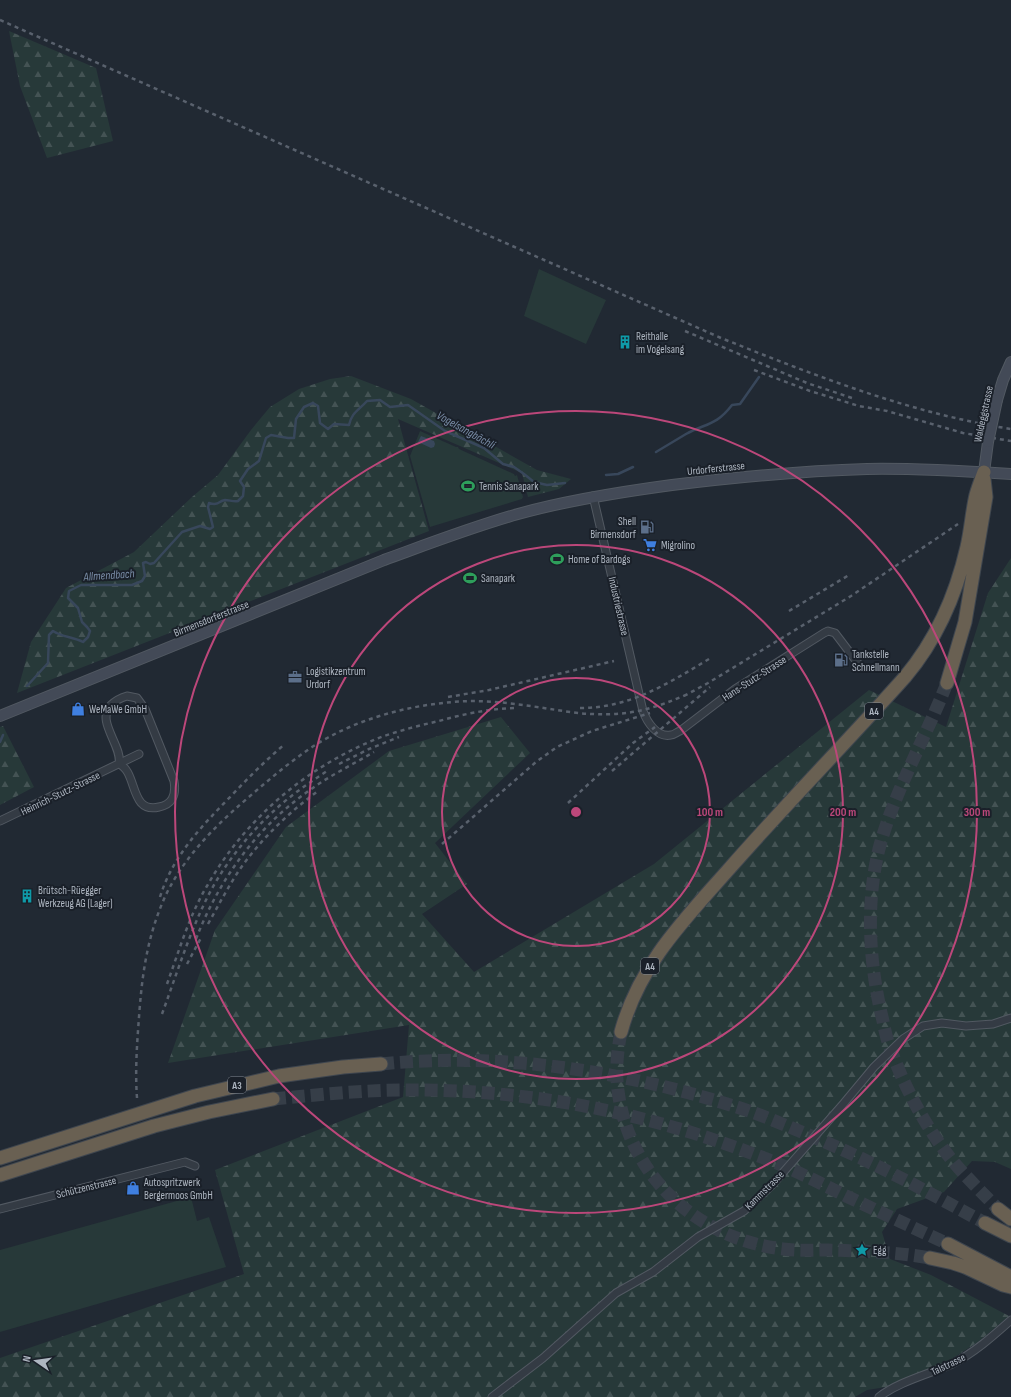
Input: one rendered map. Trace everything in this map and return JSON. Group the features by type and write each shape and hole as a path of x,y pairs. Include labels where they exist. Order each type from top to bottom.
{"highway":[{"path":"947,683 965,622 986,497 984,472"},
{"name":"A4","path":"621,1032 629,1008 642,979 673,934 772,819 896,687 918,661 930,643 943,620 959,577 967,546 976,496 984,472"},
{"name":"A3","path":"0,1158 202,1094 279,1076 343,1067 381,1064"},
{"name":"A3","path":"0,1175 154,1126 209,1112 273,1099"},
{"path":"998,1209 1011,1219"},
{"path":"985,1223 1010,1236"},
{"path":"948,1244 1011,1277"},
{"path":"930,1258 965,1267 1003,1285 1011,1287"}],"main road":[{"name":"Waldeggstrasse","path":"984,472 988,442 997,400 1003,380 1011,362"},
{"name":"Urdorferstrasse","path":"432,542 519,514 594,496 727,478 869,469 1011,474"},
{"name":"Birmensdorferstrasse","path":"0,716 384,560 432,542"}],"street":[{"name":"Industriestrasse","path":"594,496 645,716"},
{"name":"Hans-Stutz-Strasse","path":"645,716 657,732 663,735 671,735 680,731 735,689 824,633 828,632 835,633 860,666"},
{"path":"127,696 137,698 145,709 174,781 174,793 172,799 166,805 152,808 146,806 140,802 136,796 128,770 119,764 120,756 109,732 106,717 108,709 120,698 127,696"},
{"name":"Heinrich-Stutz-Strasse","path":"0,821 139,754"},
{"name":"Kammstrasse","path":"492,1397 543,1358 616,1293 653,1272 698,1237 744,1211 772,1185 844,1103 874,1066 903,1040 923,1026 942,1023 973,1026 993,1024 1011,1018"},
{"name":"Schützenstrasse","path":"0,1209 185,1162 195,1166"},
{"name":"Talstrasse","path":"879,1397 891,1389 958,1360 979,1347 1011,1320"}],"green space":[{"path":"9,31 96,68 113,141 47,158 20,86"},
{"path":"539,269 606,300 586,344 524,316"},
{"path":"351,376 411,399 537,470 571,479 559,489 528,497 522,473 398,419 429,531 17,693 31,642 66,588 134,552 192,497 218,475 270,407 299,389 330,379"},
{"name":"Tennis Sanapark","path":"420,431 458,447 459,449 514,474 515,476 517,475 523,497 522,499 430,527 410,456"},
{"path":"1011,558 1011,1169 995,1162 972,1161 944,1192 897,1209 882,1232 890,1259 931,1275 1009,1316 978,1342 950,1360 886,1387 867,1390 855,1397 0,1397 0,1358 244,1274 215,1170 403,1097 409,1025 168,1063 215,930 286,827 389,751 501,717 530,753 435,843 467,884 422,914 474,972 654,864 869,690 946,727 988,593"},
{"path":"3,726 34,787 0,805 0,727"},
{"path":"191,1197 197,1221 209,1217 226,1267 0,1332 0,1250"}],"water":[{"path":"421,436 434,441 434,447 431,448 418,442"}],"waterway":[{"name":"Vogelsangbächli","path":"656,452 693,430 716,421 732,405 740,404 759,377"},
{"name":"Allmendbach","path":"27,686 48,663 49,635 53,631 60,635 83,642 88,637 90,631 82,622 78,608 68,598 69,591 81,585 132,585 142,581 145,576 143,563 154,563 182,532 200,526 210,529 213,527 208,507 209,503 217,504 225,500 238,501 243,496 244,487 240,481 248,469 259,461 266,438 271,435 294,438 296,419 304,407 313,403 318,406 320,423 328,429 334,424 349,425 354,414 367,401 380,400 390,407 408,405 445,431 484,448 503,464 514,467 534,482 547,485 565,483"},
{"name":"Vogelsangbächli","path":"606,475 618,474 633,467"},
{"name":"Allmendbach","path":"0,742 3,735"}],"tunnel":[{"path":"947,683 894,803 880,845 872,889 872,955 878,999 886,1036 907,1087 919,1111 946,1153 998,1209"},
{"path":"621,1032 617,1080 622,1113 633,1143 649,1170 669,1194 693,1215 720,1231 751,1243 783,1249 879,1252 930,1258"},
{"path":"381,1064 457,1060 531,1064 604,1074 678,1090 751,1112 826,1142 889,1172 985,1223"},
{"path":"273,1099 373,1091 452,1091 540,1099 628,1115 714,1140 768,1159 948,1244"}],"railway":[{"path":"0,20 721,338 864,392 936,413 1011,429"},
{"path":"685,331 807,383 852,398"},
{"path":"754,370 810,391 859,406 887,411 963,433 1011,441"},
{"path":"684,696 851,596 958,524"},
{"path":"789,611 849,575"},
{"path":"580,708 615,704 648,693 709,659"},
{"path":"448,697 489,690 614,661"},
{"path":"612,771 710,687"},
{"path":"137,1098 137,1047 140,1001 144,971 149,942 164,899 179,872 198,846 231,813 303,753 328,737 362,722 398,711 435,704 465,701 490,702 577,713 619,714 654,707 688,694"},
{"path":"167,984 190,921 207,886 241,837 282,796 331,762 384,736 467,714 495,709 514,708"},
{"path":"442,844 536,762 557,747 592,731 650,713"},
{"path":"568,803 633,743 655,727"},
{"path":"339,764 369,749 399,737"},
{"path":"160,897 181,854 199,830 251,775 285,744"},
{"path":"196,939 215,898 239,859 253,841 285,809 311,789 374,752"},
{"path":"162,1014 188,942 206,900 228,863 246,840 276,809 294,794 327,771"},
{"path":"208,924 234,878 255,849 285,818 318,791"},
{"path":"187,964 202,936"}],"place":[{"name":"Reithalle im Vogelsang","path":"625,342"},
{"name":"Tennis Sanapark","path":"468,486"},
{"name":"Shell Birmensdorf","path":"647,527"},
{"name":"Migrolino","path":"650,545"},
{"name":"Home of Bardogs","path":"557,559"},
{"name":"Sanapark","path":"470,578"},
{"name":"Tankstelle Schnellmann","path":"841,660"},
{"name":"Logistikzentrum Urdorf","path":"295,677"},
{"name":"WeMaWe GmbH","path":"78,709"},
{"name":"Brütsch-Rüegger Werkzeug AG (Lager)","path":"27,896"},
{"name":"Autospritzwerk Bergermoos GmbH","path":"133,1188"},
{"name":"Egg","path":"862,1250"}]}
